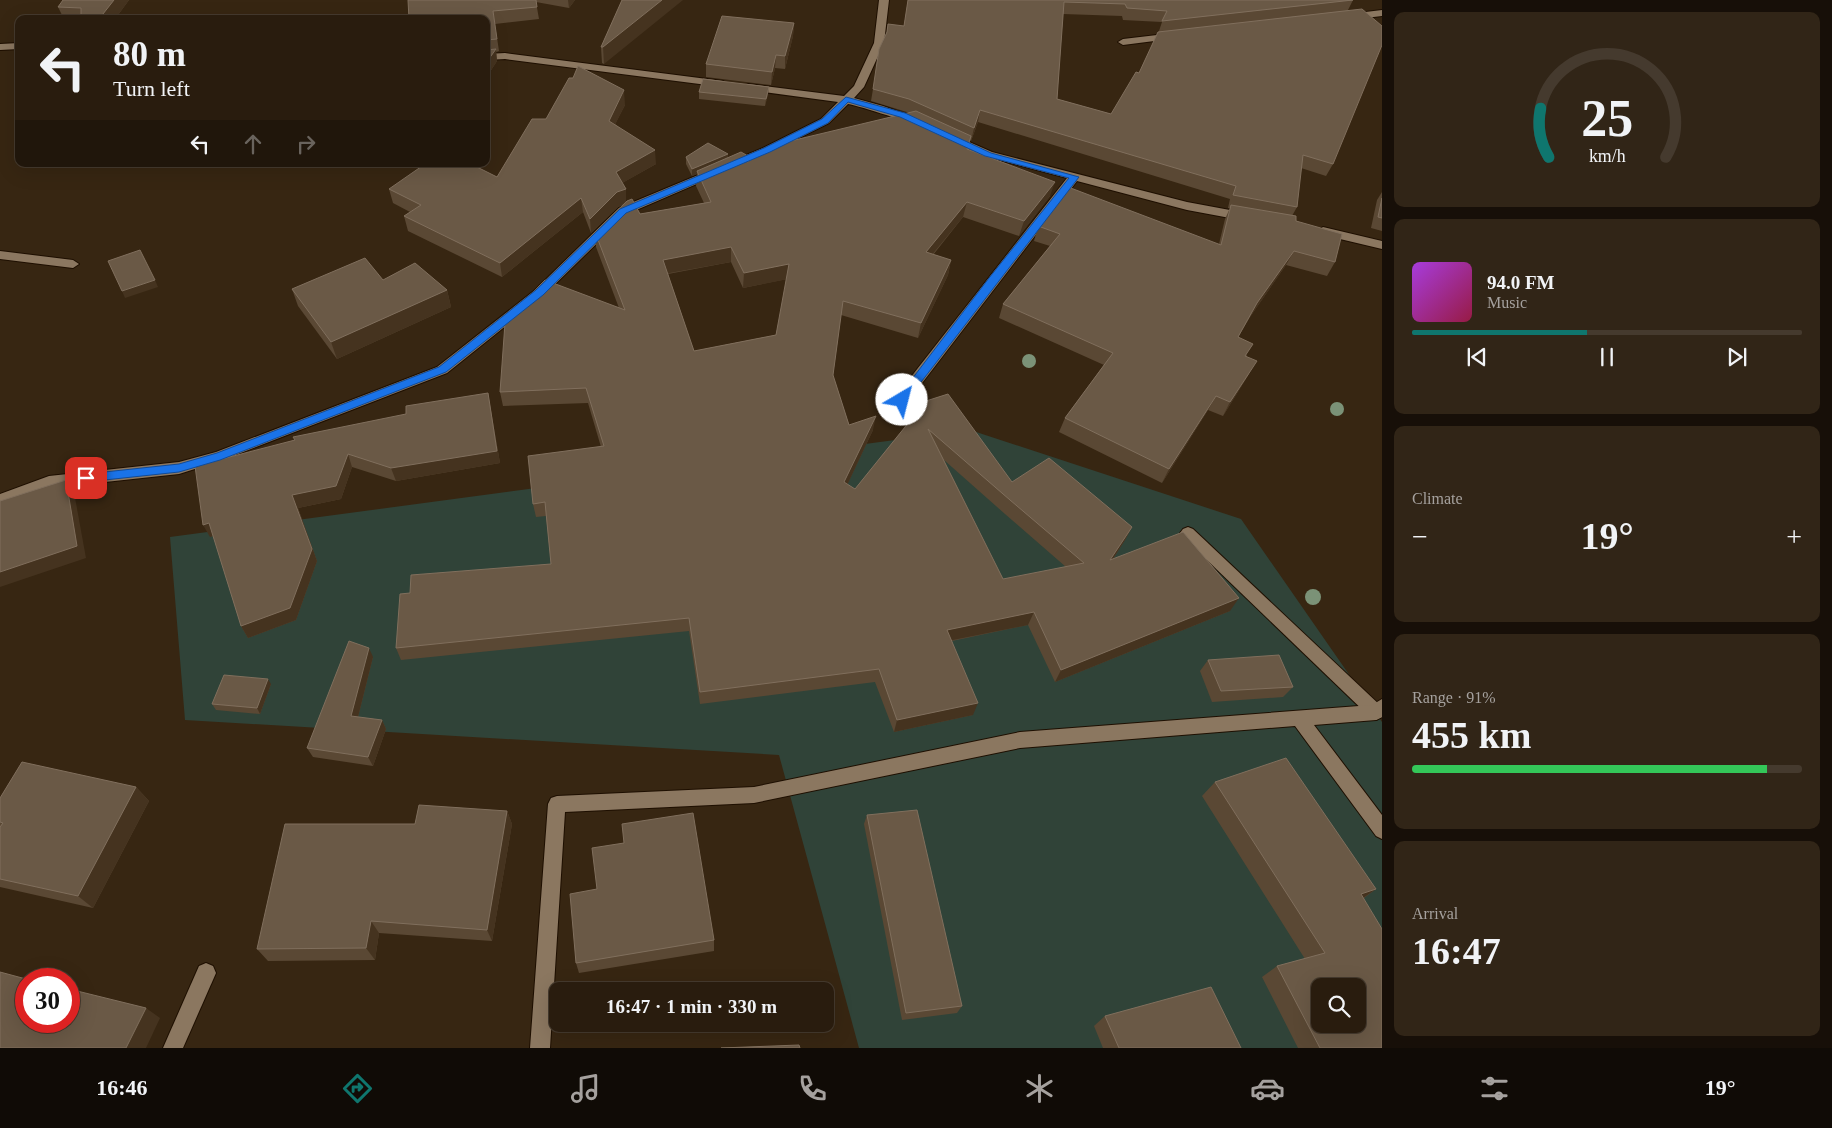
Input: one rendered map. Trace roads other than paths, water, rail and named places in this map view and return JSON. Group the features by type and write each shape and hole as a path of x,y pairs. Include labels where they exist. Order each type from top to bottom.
{"street":[{"path":"0,500 49,482 179,468 220,456 442,370 539,292 623,211 767,150 825,121 859,88 879,43 884,0"},
{"path":"1334,19 1382,13"},
{"path":"1124,42 1181,36"},
{"path":"0,47 15,46"},
{"path":"490,57 505,56 846,99 902,115 988,154 1187,206 1253,218"},
{"path":"902,400 1074,177"},
{"path":"1310,228 1347,235 1382,245"},
{"path":"0,255 74,264"},
{"path":"1188,533 1379,709"},
{"path":"540,1048 557,804 754,795 1020,740 1298,718 1379,709"},
{"path":"1298,718 1382,830"},
{"path":"174,1048 206,973"}]}
